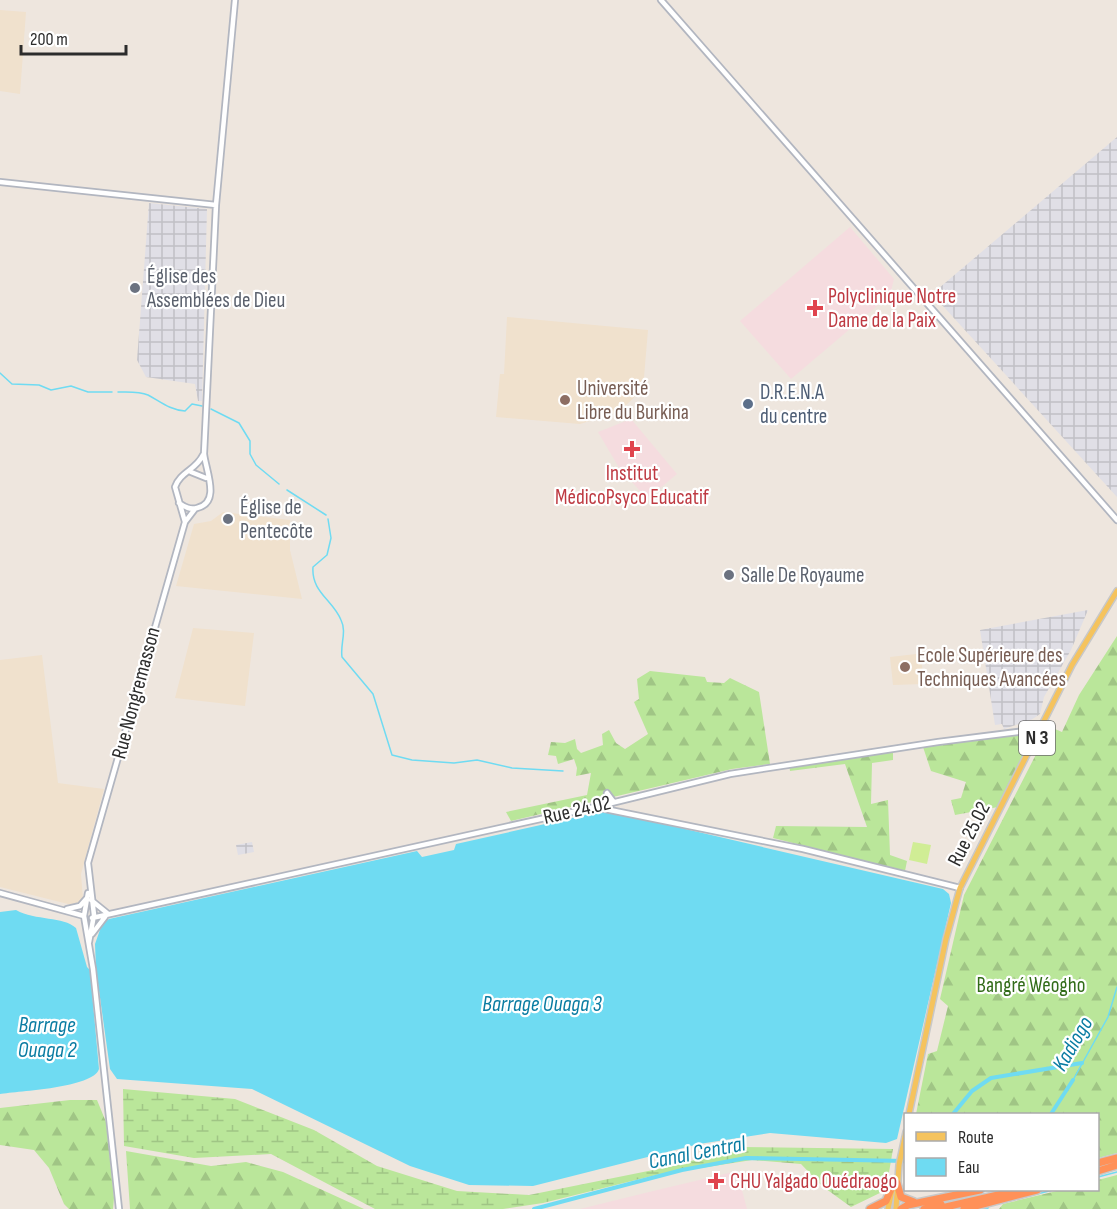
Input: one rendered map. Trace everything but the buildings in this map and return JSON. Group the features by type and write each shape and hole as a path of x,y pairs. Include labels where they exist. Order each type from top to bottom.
{"highway":[{"path":"1099,1163 1117,1158"},
{"path":"1099,1171 1117,1166"},
{"path":"895,1183 898,1192 906,1200 923,1205 976,1191"},
{"path":"870,1209 886,1200 895,1183"},
{"path":"899,1209 997,1191"},
{"path":"937,1209 1015,1191"},
{"path":"964,1209 1033,1191"}],"main road":[{"name":"Rue 25.02","path":"909,1113 946,939 960,888 1080,650 1117,591"},
{"path":"888,1209 904,1140"},
{"path":"895,1183 899,1209"}],"street":[{"path":"179,503 195,509 205,504 211,495 211,486 206,477 204,454 216,205 235,0"},
{"path":"661,0 1117,520"},
{"path":"0,182 216,205"},
{"path":"185,522 175,493 177,482 191,472 204,454"},
{"path":"191,472 206,477"},
{"name":"Rue Nongremasson","path":"119,1209 90,939 88,863 185,522 195,509"},
{"name":"Rue 24.02","path":"89,915 116,913 595,807 687,783 763,768 1041,729"},
{"path":"607,793 613,801"},
{"path":"595,807 803,849 960,888"},
{"path":"0,893 89,915"},
{"path":"67,909 80,906 89,898 107,914 98,923 90,939"},
{"path":"53,907 89,915"}],"shaded area":[{"path":"0,10 26,12 20,94 0,91"},
{"path":"1117,137 1117,497 932,294"},
{"path":"149,203 207,209 202,401 198,401 195,384 146,377 137,360"},
{"name":"Polyclinique Notre Dame de la Paix","path":"850,227 894,279 890,295 791,379 740,321"},
{"path":"507,317 648,330 643,389 619,412 580,424 496,417 500,374 504,374"},
{"name":"Institut MédicoPsyco Educatif","path":"631,419 677,474 647,499 618,466 598,432"},
{"path":"223,512 290,520 290,550 302,599 176,586 194,524 211,521"},
{"path":"1088,610 1071,650 1044,697 1040,714 1031,720 1004,729 1002,724 995,725 980,630"},
{"path":"193,628 254,633 245,706 175,698"},
{"path":"916,654 921,657 924,684 893,685 890,657"},
{"path":"42,655 58,783 104,789 81,874 83,899 76,906 0,887 0,660"},
{"path":"252,842 254,852 238,855 236,845"},
{"name":"CHU Yalgado Ouédraogo","path":"737,1171 747,1209 580,1209 649,1192"}],"green space":[{"name":"Bangré Wéogho","path":"1117,636 1117,1153 1099,1158 1099,1113 916,1113 928,1054 937,1051 948,1006 940,999 964,895 1050,727 1062,732 1079,695"},
{"path":"650,671 705,677 707,682 724,683 730,678 759,692 770,764 732,769 511,821 506,812 587,795 591,773 576,776 577,768 574,759 558,764 556,756 548,755 551,742 565,743 575,739 577,749 581,753 603,745 602,734 609,730 616,743 625,749 648,734 634,702 639,699 637,679"},
{"path":"1028,734 1035,737 998,807 955,815 951,800 961,798 966,782 931,771 923,747"},
{"path":"893,751 893,760 872,763 871,804 888,800 890,855 907,861 905,871 773,838 776,826 867,827 845,764 790,771 789,764"},
{"path":"913,842 931,845 927,864 909,860"},
{"path":"123,1089 235,1099 314,1130 377,1166 457,1191 529,1195 673,1166 741,1147 893,1149 886,1190 851,1207 822,1186 801,1164 752,1160 656,1175 543,1203 503,1209 375,1209 271,1154 194,1158 124,1146"},
{"path":"70,1100 97,1100 106,1122 114,1198 113,1209 69,1209 64,1204 49,1168 34,1150 0,1145 0,1108"},
{"path":"126,1151 211,1166 246,1162 283,1172 364,1209 130,1209"},
{"path":"1117,1175 1117,1209 999,1209 1003,1204 1057,1191 1099,1191 1099,1180"}],"water":[{"name":"Barrage Ouaga 3","path":"599,812 612,812 943,889 949,894 951,903 897,1139 886,1143 770,1133 699,1144 533,1186 469,1185 410,1166 252,1089 117,1079 110,1069 96,969 95,944 102,924 109,919 417,851 422,857 454,850 456,844"},
{"name":"Barrage Ouaga 2","path":"16,910 32,916 71,924 76,928 87,967 90,970 99,1069 94,1075 70,1084 0,1094 0,912"}],"waterway":[{"path":"0,373 12,384 39,385 51,390 71,386 88,392 112,392"},
{"path":"118,392 148,395 170,407 185,411 192,404 202,406"},
{"path":"211,409 239,423 250,441 250,454 256,465 279,484"},
{"path":"287,490 326,515"},
{"path":"328,519 331,538 327,555 313,567 313,576 315,583 341,620 343,625 342,657 373,694 392,755 412,760 454,763 477,760 512,768 563,771"},
{"name":"Kadiogo","path":"1073,1080 1108,1017 1117,987"},
{"name":"Canal Central","path":"954,1113 972,1091 991,1078 1082,1063"},
{"name":"Kadiogo","path":"1052,1113 1073,1080"},
{"name":"Canal Central","path":"534,1209 682,1170 746,1158 904,1161"},
{"path":"1099,1177 1117,1172"},
{"path":"1005,1202 1049,1191"}],"place":[{"name":"Église des Assemblées de Dieu","path":"135,288"},
{"name":"Polyclinique Notre Dame de la Paix","path":"815,308"},
{"name":"Université Libre du Burkina","path":"565,400"},
{"name":"D.R.E.N.A du centre","path":"748,404"},
{"name":"Institut MédicoPsyco Educatif","path":"632,449"},
{"name":"Église de Pentecôte","path":"228,519"},
{"name":"Salle De Royaume","path":"729,575"},
{"name":"Ecole Supérieure des Techniques Avancées","path":"905,667"},
{"name":"CHU Yalgado Ouédraogo","path":"716,1181"}]}
